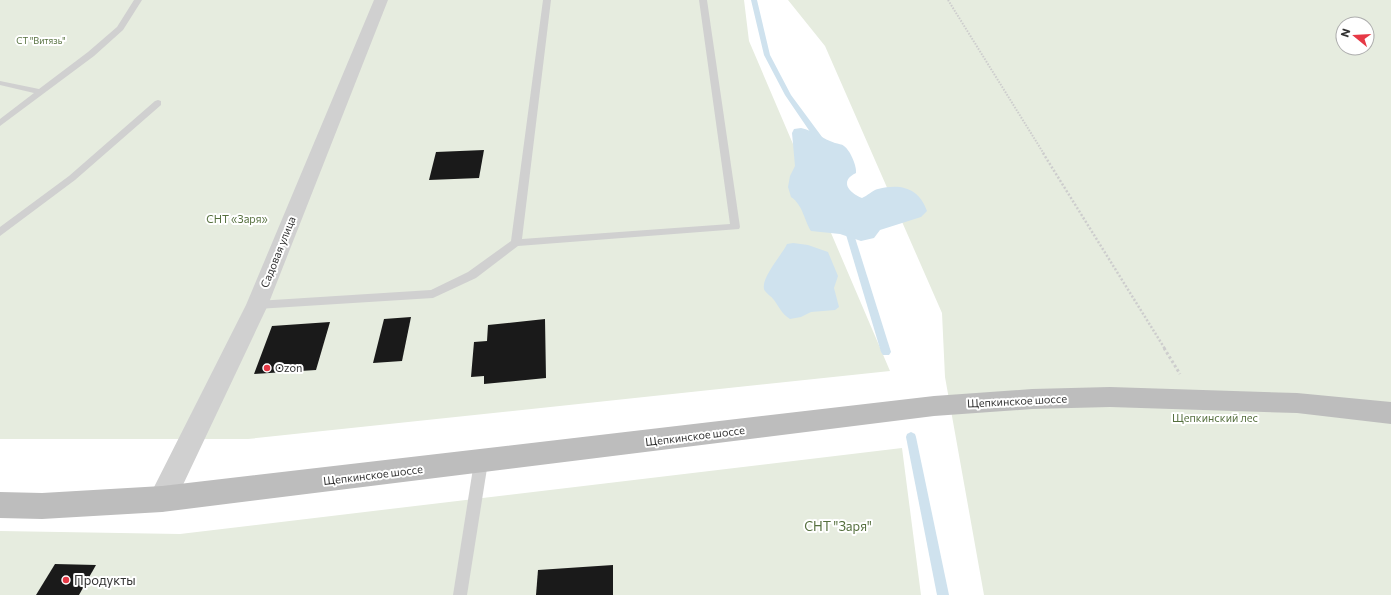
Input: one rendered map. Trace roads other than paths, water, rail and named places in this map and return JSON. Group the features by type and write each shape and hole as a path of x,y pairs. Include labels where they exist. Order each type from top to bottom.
{"main road":[{"name":"Щепкинское шоссе","path":"0,505 42,506 162,499 480,462 934,406 1032,399 1110,397 1297,403 1391,413"}],"street":[{"name":"Садовая улица","path":"162,499 257,305 381,0"}],"lane":[{"path":"0,122 91,54 120,28 138,0"},
{"path":"516,243 547,0"},
{"path":"257,305 433,294 472,275 516,243 735,227 703,0"},
{"path":"0,83 41,92"},
{"path":"0,232 72,178 158,103"},
{"path":"460,595 480,462"}],"water":[{"path":"801,128 842,145 849,151 853,158 856,173 851,176 847,183 850,190 857,196 862,198 878,189 886,187 902,187 914,192 924,203 927,211 921,217 880,230 874,238 861,241 840,234 811,231 801,208 791,197 788,187 790,176 795,166 792,133 794,129"},
{"path":"793,243 808,245 828,252 838,276 834,288 839,307 835,310 811,312 801,317 790,319 783,313 774,300 765,291 765,281 772,268 787,244"}],"waterway":[{"path":"754,0 767,55 788,95 822,143"},
{"path":"848,228 886,352"},
{"path":"911,437 943,595"}],"place":[{"name":"Ozon","path":"267,368"},
{"name":"Продукты","path":"66,580"}],"park label":[{"name":"СТ \"Витязь\"","path":"41,41"},
{"name":"СНТ «Заря»","path":"237,219"},
{"name":"Щепкинский лес","path":"1215,418"},
{"name":"СНТ \"Заря\"","path":"838,526"}]}
